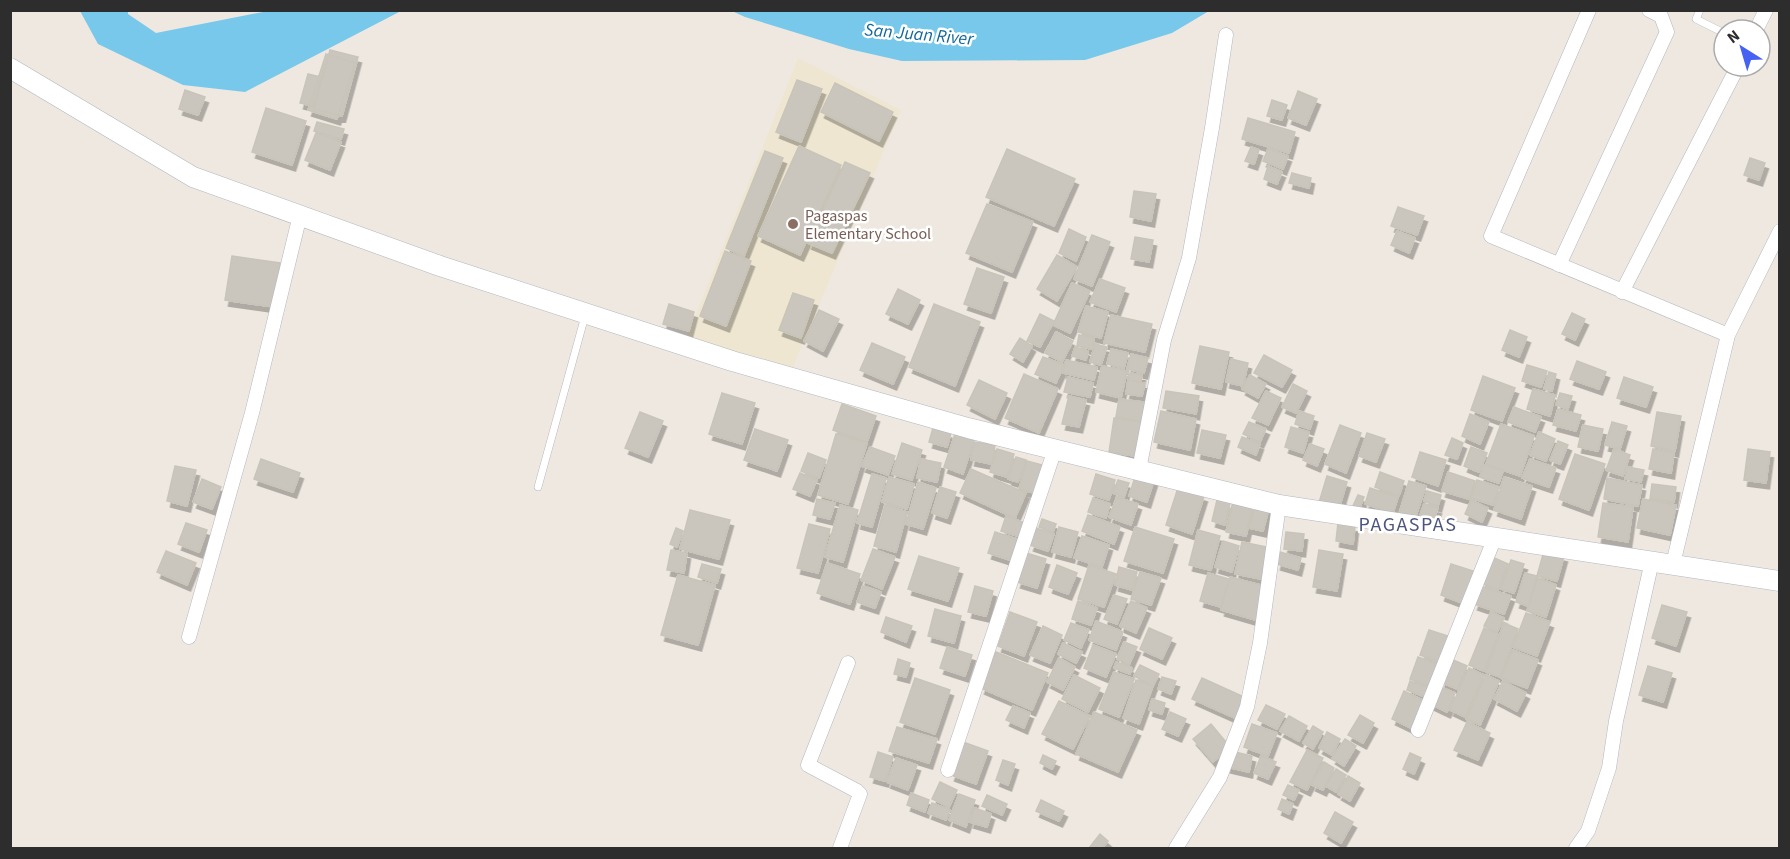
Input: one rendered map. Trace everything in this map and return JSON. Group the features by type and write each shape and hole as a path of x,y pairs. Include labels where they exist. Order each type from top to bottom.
{"main road":[{"path":"10,68 193,177 440,266 744,364 968,428 1279,505 1779,581"}],"street":[{"path":"1589,10 1491,236 1728,335"},
{"path":"1559,265 1667,32 1661,16 1649,10"},
{"path":"1139,470 1164,340 1189,258 1226,35"},
{"path":"1622,292 1732,78"},
{"path":"189,637 252,413 300,215"},
{"path":"1673,564 1728,335 1779,231"},
{"path":"948,770 1055,449"},
{"path":"1176,849 1220,777 1247,707 1260,643 1279,505"},
{"path":"1418,730 1495,537"},
{"path":"1576,849 1588,831 1609,768 1616,721 1652,561"},
{"path":"840,849 860,794 808,765 848,663"}],"lane":[{"path":"1700,10 1696,18 1712,27"},
{"path":"538,487 586,313"}],"shaded area":[{"name":"Pagaspas Elementary School","path":"798,58 901,110 792,369 687,337"}],"water":[{"path":"80,11 128,11 128,14 156,33 268,11 401,11 245,92 183,85 98,44"},
{"name":"San Juan River","path":"732,11 1209,11 1172,33 1085,60 902,61 849,49"}],"building":[{"path":"330,50 358,57 342,116 314,109"},
{"path":"326,54 355,63 337,119 308,110"},
{"path":"308,74 321,77 313,106 300,103"},
{"path":"797,80 822,89 801,142 776,132"},
{"path":"835,83 893,112 879,141 821,112"},
{"path":"185,90 205,97 198,115 179,109"},
{"path":"1298,91 1317,99 1306,125 1288,118"},
{"path":"1272,100 1287,105 1282,120 1267,116"},
{"path":"266,108 306,121 292,165 252,152"},
{"path":"1248,118 1295,132 1289,153 1242,139"},
{"path":"317,122 344,129 341,139 314,131"},
{"path":"316,133 341,142 330,170 305,160"},
{"path":"799,146 841,165 800,255 758,236"},
{"path":"1251,147 1259,150 1254,164 1245,161"},
{"path":"1007,149 1075,179 1054,226 986,197"},
{"path":"1268,149 1288,156 1283,169 1263,161"},
{"path":"765,151 783,158 744,256 726,248"},
{"path":"1750,158 1765,163 1759,180 1744,175"},
{"path":"845,162 870,173 832,253 808,243"},
{"path":"1268,166 1282,172 1277,184 1264,179"},
{"path":"1292,173 1311,178 1309,188 1289,183"},
{"path":"1134,191 1156,194 1151,221 1130,217"},
{"path":"987,204 1033,222 1012,272 966,253"},
{"path":"1398,207 1424,216 1417,235 1391,226"},
{"path":"1069,229 1086,237 1076,261 1059,253"},
{"path":"1397,231 1415,238 1409,253 1391,245"},
{"path":"1092,235 1110,242 1092,286 1074,279"},
{"path":"1135,237 1153,240 1149,262 1131,259"},
{"path":"725,251 751,261 726,326 700,316"},
{"path":"1057,255 1077,267 1057,301 1037,289"},
{"path":"232,256 280,263 273,307 225,300"},
{"path":"977,268 1004,277 991,313 964,304"},
{"path":"1100,279 1125,288 1116,312 1090,302"},
{"path":"1072,283 1090,291 1070,333 1053,325"},
{"path":"898,289 920,300 908,324 886,314"},
{"path":"793,293 814,300 801,338 779,330"},
{"path":"669,304 694,312 689,331 663,324"},
{"path":"934,304 980,322 955,386 909,367"},
{"path":"1086,306 1108,312 1101,338 1078,332"},
{"path":"819,310 839,319 823,351 804,341"},
{"path":"1572,313 1585,319 1575,340 1562,334"},
{"path":"1040,314 1054,321 1040,347 1027,341"},
{"path":"1111,315 1152,324 1145,352 1104,343"},
{"path":"1510,330 1527,337 1519,357 1502,350"},
{"path":"1056,332 1073,341 1062,362 1045,353"},
{"path":"1079,335 1094,338 1092,349 1077,346"},
{"path":"1020,338 1032,346 1023,362 1010,354"},
{"path":"872,343 905,357 893,384 860,370"},
{"path":"1095,344 1107,347 1101,365 1090,362"},
{"path":"1200,346 1229,352 1221,389 1192,383"},
{"path":"1075,347 1088,351 1086,360 1072,356"},
{"path":"1111,349 1128,353 1124,368 1107,364"},
{"path":"1131,354 1148,358 1144,373 1127,369"},
{"path":"1264,355 1292,370 1282,387 1254,373"},
{"path":"1043,357 1064,365 1056,383 1035,374"},
{"path":"1231,359 1248,363 1243,386 1226,382"},
{"path":"1066,360 1097,367 1094,380 1063,373"},
{"path":"1577,361 1606,372 1599,389 1570,379"},
{"path":"1527,365 1547,371 1541,387 1522,381"},
{"path":"1102,366 1127,371 1121,398 1096,392"},
{"path":"1549,372 1556,374 1552,391 1544,389"},
{"path":"1129,373 1142,375 1141,382 1128,380"},
{"path":"1024,374 1058,389 1039,433 1005,418"},
{"path":"1250,375 1266,384 1258,398 1242,389"},
{"path":"1483,376 1515,388 1502,421 1471,410"},
{"path":"1068,377 1093,383 1090,397 1064,392"},
{"path":"1624,377 1653,387 1646,407 1617,398"},
{"path":"979,380 1007,393 995,419 967,405"},
{"path":"1128,380 1145,383 1142,396 1126,394"},
{"path":"1293,384 1307,391 1296,413 1282,407"},
{"path":"1533,389 1555,395 1550,416 1527,409"},
{"path":"1166,391 1199,396 1196,414 1163,408"},
{"path":"1266,391 1281,398 1268,425 1252,418"},
{"path":"722,393 755,403 742,444 709,434"},
{"path":"1560,393 1572,396 1568,409 1556,405"},
{"path":"1069,396 1086,400 1079,427 1062,424"},
{"path":"1119,399 1150,403 1146,422 1116,417"},
{"path":"842,404 876,416 867,442 833,430"},
{"path":"1514,407 1541,417 1535,432 1508,422"},
{"path":"1558,409 1581,415 1576,431 1553,425"},
{"path":"1161,411 1196,419 1190,450 1154,442"},
{"path":"1299,411 1314,416 1310,429 1295,424"},
{"path":"640,412 663,421 648,457 625,448"},
{"path":"1657,412 1681,416 1675,451 1651,446"},
{"path":"1470,414 1489,422 1480,444 1462,436"},
{"path":"1114,418 1147,423 1141,457 1109,452"},
{"path":"1249,422 1266,429 1260,442 1243,434"},
{"path":"1612,422 1627,426 1620,449 1605,445"},
{"path":"1501,424 1534,436 1520,476 1486,464"},
{"path":"1340,425 1361,433 1346,473 1325,464"},
{"path":"1583,425 1603,429 1598,451 1578,447"},
{"path":"1291,427 1309,432 1303,453 1285,447"},
{"path":"933,428 951,433 947,447 929,442"},
{"path":"755,429 788,440 777,471 744,460"},
{"path":"1202,430 1226,435 1220,458 1197,453"},
{"path":"1539,432 1555,439 1546,461 1530,455"},
{"path":"1367,433 1385,439 1376,462 1359,456"},
{"path":"836,434 867,443 848,504 818,495"},
{"path":"955,434 974,440 963,474 944,467"},
{"path":"1242,437 1260,444 1256,455 1238,447"},
{"path":"1452,438 1463,443 1457,459 1445,455"},
{"path":"1558,441 1568,445 1560,464 1550,460"},
{"path":"974,442 995,445 992,464 971,460"},
{"path":"902,443 922,450 912,480 892,474"},
{"path":"1310,444 1324,449 1317,466 1303,460"},
{"path":"870,447 895,456 888,475 862,466"},
{"path":"1471,447 1487,453 1479,472 1464,466"},
{"path":"997,449 1014,454 1007,477 990,472"},
{"path":"1614,449 1630,455 1623,476 1606,470"},
{"path":"1653,449 1674,453 1671,473 1649,469"},
{"path":"1748,449 1770,452 1766,483 1744,480"},
{"path":"1420,452 1446,460 1438,486 1412,477"},
{"path":"808,453 826,460 819,478 801,471"},
{"path":"1575,454 1605,464 1589,510 1559,499"},
{"path":"1016,457 1026,460 1018,482 1008,479"},
{"path":"261,459 300,473 293,492 254,479"},
{"path":"921,459 941,463 937,482 917,478"},
{"path":"1530,459 1556,468 1549,487 1522,478"},
{"path":"1027,461 1046,466 1038,494 1019,489"},
{"path":"1484,465 1503,471 1499,483 1480,477"},
{"path":"175,466 196,470 187,506 167,501"},
{"path":"1628,467 1644,470 1641,482 1625,479"},
{"path":"971,469 1026,493 1015,518 960,493"},
{"path":"1380,472 1404,481 1399,496 1375,487"},
{"path":"1448,472 1475,481 1469,499 1442,491"},
{"path":"800,473 817,480 810,496 793,489"},
{"path":"872,474 886,478 872,527 857,523"},
{"path":"1096,474 1115,480 1109,500 1090,494"},
{"path":"1136,474 1154,480 1147,502 1129,496"},
{"path":"1327,476 1347,482 1338,512 1318,506"},
{"path":"889,477 914,484 907,509 882,502"},
{"path":"1504,477 1532,486 1521,519 1494,510"},
{"path":"1607,478 1642,485 1638,506 1604,499"},
{"path":"202,479 221,487 212,509 193,502"},
{"path":"1118,480 1129,483 1124,497 1113,493"},
{"path":"1477,480 1499,487 1493,505 1471,498"},
{"path":"1409,481 1426,486 1415,519 1399,514"},
{"path":"918,482 936,488 923,529 906,524"},
{"path":"1652,484 1676,487 1674,502 1650,499"},
{"path":"940,487 956,492 947,518 932,513"},
{"path":"1178,488 1204,496 1192,534 1166,525"},
{"path":"1370,488 1398,497 1393,513 1365,504"},
{"path":"1427,491 1441,495 1438,506 1424,501"},
{"path":"1358,495 1364,497 1359,510 1352,508"},
{"path":"1117,497 1138,504 1131,525 1109,517"},
{"path":"1093,498 1110,504 1106,518 1088,512"},
{"path":"817,499 835,503 830,519 813,515"},
{"path":"1643,499 1676,505 1670,535 1637,528"},
{"path":"1217,500 1230,503 1225,525 1212,521"},
{"path":"1471,500 1488,508 1482,522 1465,514"},
{"path":"1233,501 1253,505 1246,536 1226,532"},
{"path":"1603,503 1633,507 1628,542 1598,537"},
{"path":"1424,504 1438,508 1433,523 1419,518"},
{"path":"840,505 858,510 843,562 825,557"},
{"path":"885,505 907,512 896,552 874,546"},
{"path":"1256,505 1269,508 1263,531 1249,528"},
{"path":"690,510 730,520 719,559 680,549"},
{"path":"1088,515 1120,527 1114,544 1082,531"},
{"path":"1006,516 1025,523 1021,537 1001,531"},
{"path":"1042,519 1056,524 1053,532 1039,527"},
{"path":"186,523 207,530 199,552 178,544"},
{"path":"1338,523 1355,526 1353,544 1336,541"},
{"path":"809,524 830,529 818,573 797,568"},
{"path":"1059,527 1078,532 1071,557 1052,552"},
{"path":"1135,527 1174,539 1163,573 1124,561"},
{"path":"676,528 683,531 677,547 670,544"},
{"path":"1036,528 1054,534 1048,551 1030,545"},
{"path":"1198,530 1220,536 1211,570 1189,565"},
{"path":"995,532 1017,539 1010,560 988,553"},
{"path":"1286,532 1304,534 1302,551 1284,549"},
{"path":"1082,536 1109,545 1102,567 1074,558"},
{"path":"1223,541 1239,546 1232,572 1215,567"},
{"path":"1242,542 1267,547 1261,579 1235,574"},
{"path":"873,549 895,557 882,589 861,580"},
{"path":"671,550 687,553 684,573 667,570"},
{"path":"1319,550 1343,554 1337,591 1313,587"},
{"path":"166,551 196,563 187,585 157,572"},
{"path":"1544,551 1564,556 1557,581 1537,576"},
{"path":"1280,552 1301,558 1298,570 1277,564"},
{"path":"1026,553 1046,559 1037,588 1017,582"},
{"path":"919,556 959,568 948,601 908,589"},
{"path":"1492,557 1508,564 1498,590 1481,583"},
{"path":"1511,560 1524,564 1514,593 1501,589"},
{"path":"827,563 860,574 850,604 817,593"},
{"path":"702,564 721,569 717,583 698,577"},
{"path":"1451,564 1476,572 1465,604 1441,595"},
{"path":"1057,565 1077,573 1068,594 1049,587"},
{"path":"1089,565 1116,574 1104,607 1078,599"},
{"path":"1119,567 1137,572 1132,590 1115,585"},
{"path":"1140,572 1161,578 1151,605 1131,599"},
{"path":"1208,573 1229,579 1221,607 1200,601"},
{"path":"1525,573 1537,576 1528,606 1516,602"},
{"path":"678,575 715,585 698,645 661,635"},
{"path":"1230,577 1268,587 1259,621 1221,610"},
{"path":"1538,578 1556,585 1546,617 1527,611"},
{"path":"863,586 881,592 875,608 857,602"},
{"path":"975,586 993,591 986,616 968,612"},
{"path":"1480,586 1511,596 1504,614 1474,604"},
{"path":"1114,595 1127,599 1117,624 1104,619"},
{"path":"1078,601 1097,608 1091,625 1072,619"},
{"path":"1131,601 1147,608 1136,633 1120,626"},
{"path":"1662,605 1687,612 1676,646 1652,638"},
{"path":"935,609 961,616 954,643 928,636"},
{"path":"1010,612 1037,622 1024,656 998,646"},
{"path":"1491,612 1504,618 1497,632 1484,626"},
{"path":"1526,613 1550,622 1537,656 1513,647"},
{"path":"886,617 912,626 906,642 881,632"},
{"path":"1096,621 1123,632 1116,650 1089,640"},
{"path":"1071,623 1089,630 1081,648 1064,640"},
{"path":"1504,623 1518,629 1500,677 1486,672"},
{"path":"1043,626 1062,635 1050,663 1030,655"},
{"path":"1149,628 1172,638 1162,659 1140,649"},
{"path":"1484,628 1498,634 1484,671 1469,665"},
{"path":"1429,630 1451,637 1442,663 1420,655"},
{"path":"1124,642 1137,647 1129,665 1117,659"},
{"path":"1063,643 1082,652 1076,663 1058,654"},
{"path":"1093,645 1116,654 1106,677 1084,668"},
{"path":"947,647 972,655 965,676 940,668"},
{"path":"1513,650 1538,660 1527,688 1501,678"},
{"path":"996,652 1048,673 1032,710 981,688"},
{"path":"1418,657 1440,665 1432,687 1410,679"},
{"path":"1059,658 1075,667 1063,690 1047,682"},
{"path":"898,659 910,663 906,677 894,674"},
{"path":"1451,659 1467,666 1457,689 1441,682"},
{"path":"1116,662 1132,668 1130,674 1114,668"},
{"path":"1140,665 1159,674 1153,686 1134,676"},
{"path":"1648,666 1672,673 1663,702 1639,695"},
{"path":"1469,668 1484,675 1465,717 1450,710"},
{"path":"1114,672 1134,679 1119,717 1099,709"},
{"path":"1074,675 1100,688 1088,712 1062,699"},
{"path":"1486,675 1499,681 1480,725 1466,719"},
{"path":"1162,677 1176,681 1171,694 1158,689"},
{"path":"915,678 950,690 935,734 900,722"},
{"path":"1202,678 1246,698 1237,719 1192,699"},
{"path":"1136,680 1153,686 1139,724 1123,718"},
{"path":"1410,681 1432,689 1428,698 1407,690"},
{"path":"1503,681 1526,693 1517,711 1494,699"},
{"path":"1438,686 1455,693 1447,712 1430,704"},
{"path":"1404,691 1425,701 1413,729 1392,719"},
{"path":"1152,699 1165,703 1162,714 1149,710"},
{"path":"1059,701 1090,716 1073,749 1042,734"},
{"path":"1266,705 1285,714 1277,729 1258,720"},
{"path":"1013,706 1030,713 1024,728 1006,720"},
{"path":"1094,712 1137,730 1118,772 1076,754"},
{"path":"1170,712 1186,719 1178,736 1162,729"},
{"path":"1360,715 1374,723 1363,743 1348,735"},
{"path":"1289,716 1307,726 1299,741 1280,731"},
{"path":"1467,722 1490,733 1478,760 1454,750"},
{"path":"1211,724 1230,747 1213,762 1193,739"},
{"path":"1252,724 1277,733 1268,756 1244,747"},
{"path":"1313,726 1323,732 1313,749 1303,743"},
{"path":"897,727 937,739 929,763 889,751"},
{"path":"1327,732 1340,739 1332,755 1319,748"},
{"path":"1345,739 1356,746 1344,766 1332,758"},
{"path":"963,742 988,751 976,784 951,775"},
{"path":"1307,750 1323,758 1307,790 1290,782"},
{"path":"1231,751 1252,756 1249,772 1227,767"},
{"path":"878,752 893,757 885,781 870,777"},
{"path":"1410,753 1421,758 1414,774 1403,769"},
{"path":"1043,755 1056,761 1052,769 1040,763"},
{"path":"1261,756 1276,762 1268,779 1254,773"},
{"path":"896,758 917,765 908,790 887,782"},
{"path":"1003,760 1015,764 1008,785 996,780"},
{"path":"1324,762 1334,768 1323,790 1312,785"},
{"path":"1336,769 1346,775 1336,792 1326,786"},
{"path":"1348,776 1360,783 1350,801 1338,794"},
{"path":"940,782 957,790 949,807 932,799"},
{"path":"1288,785 1299,790 1294,800 1283,795"},
{"path":"911,793 929,800 925,812 907,805"},
{"path":"959,794 975,800 966,827 949,820"},
{"path":"987,795 1007,804 1002,815 982,806"},
{"path":"1282,799 1293,804 1289,814 1278,809"},
{"path":"1041,800 1064,811 1059,821 1036,811"},
{"path":"932,803 950,810 946,820 928,813"},
{"path":"975,808 991,814 987,827 970,822"},
{"path":"1335,812 1353,822 1341,843 1324,833"},
{"path":"1100,834 1108,841 1102,848 1089,848"}],"place":[{"name":"Pagaspas Elementary School","path":"793,224"}],"district":[{"name":"PAGASPAS","path":"1408,524"}]}
